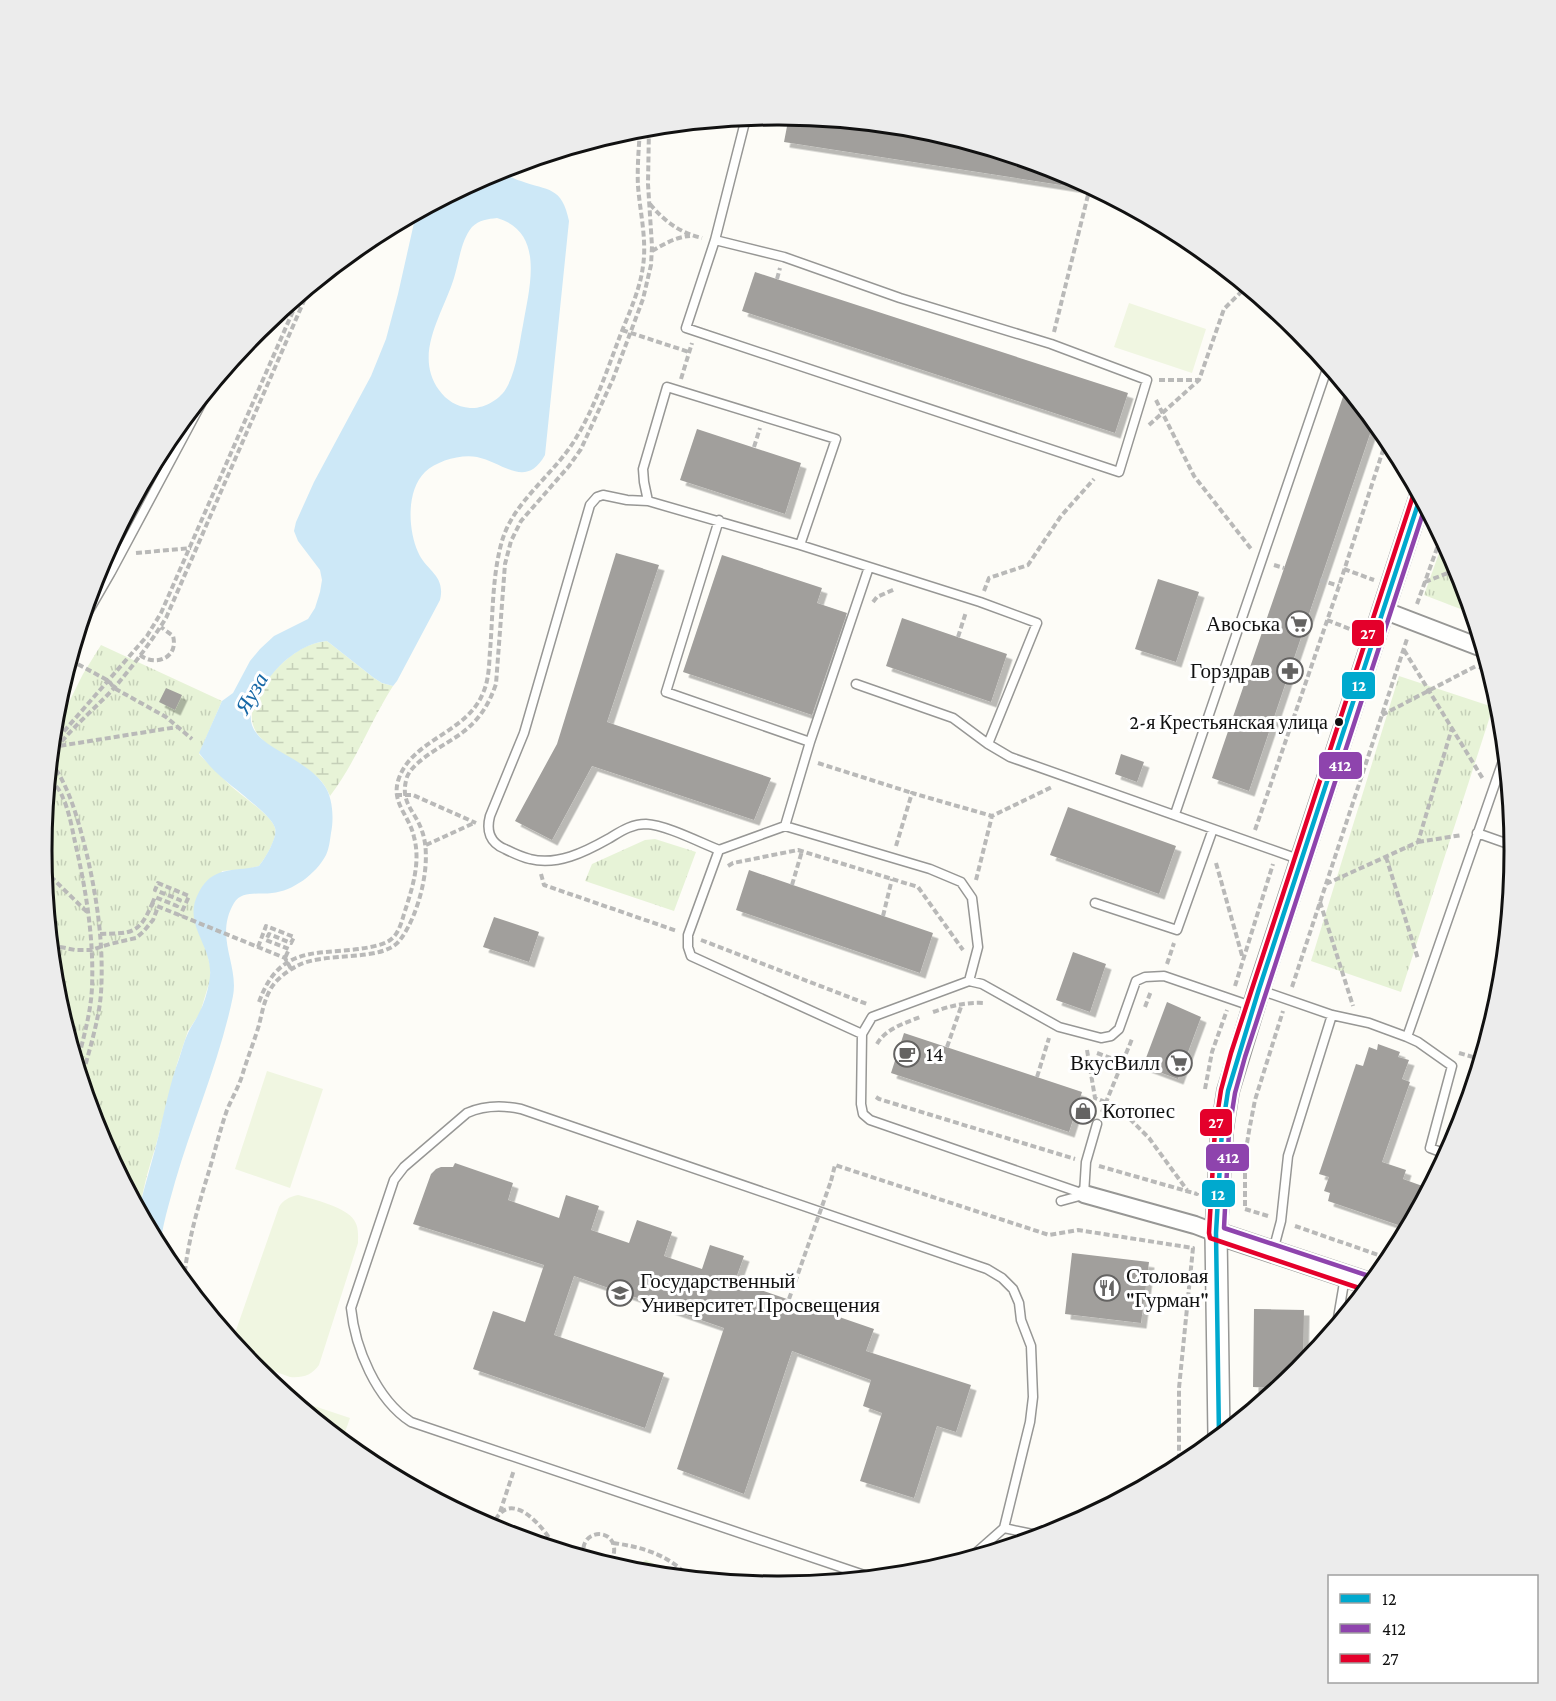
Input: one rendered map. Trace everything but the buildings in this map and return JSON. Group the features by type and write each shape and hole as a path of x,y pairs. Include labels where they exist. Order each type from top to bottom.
{"street":[{"path":"1219,1427 1216,1233 1221,1130 1228,1091 1417,508"},
{"path":"1383,610 1473,645"},
{"path":"1084,1194 1195,1225 1362,1281"}],"lane":[{"path":"715,240 784,257 900,298 1051,344 1147,380 1119,472 686,328 715,240 744,126"},
{"path":"1175,814 1325,374"},
{"path":"648,501 643,476 645,458 667,387 836,439 800,545"},
{"path":"103,586 187,430"},
{"path":"969,981 978,947 972,898 961,882 930,869 785,826 719,850 658,826 645,824 624,829 572,856 547,861 527,859 498,847 489,836 488,828 490,816 524,733 590,505 597,497 603,495 648,501 719,520 980,602 1037,623 988,744"},
{"path":"719,520 666,692 810,742"},
{"path":"785,826 810,742 869,567"},
{"path":"856,684 953,718 1010,757 1302,860"},
{"path":"1407,1037 1499,772"},
{"path":"1095,903 1177,930 1213,828"},
{"path":"1477,833 1504,842"},
{"path":"719,850 688,935 691,956 862,1034"},
{"path":"1084,1194 870,1120 863,1114 861,1104 862,1034 872,1017 969,981 982,984 1059,1027 1101,1038 1111,1036 1119,1029 1136,981 1144,976 1160,976 1257,998 1287,999 1332,1015 1369,1023 1407,1037 1452,1066 1430,1148 1438,1151"},
{"path":"1273,1251 1281,1221 1288,1156 1332,1015"},
{"path":"854,1572 411,1422 399,1415 379,1388 366,1363 359,1347 351,1308 394,1180 404,1167 467,1113 478,1108 507,1106 987,1269 1002,1278 1013,1289 1019,1303 1021,1320 1031,1346 1033,1397 1030,1422 1004,1528 984,1545"},
{"path":"1084,1194 1086,1162 1097,1124"},
{"path":"1060,1201 1084,1194"},
{"path":"1340,1309 1346,1276"},
{"path":"1004,1528 1021,1534"}],"path":[{"path":"185,1268 191,1234 228,1109 238,1086 268,993 276,982 291,969 313,960 375,953 396,945 409,925 417,905 425,872 426,845 423,833 407,804 404,789 413,768 469,726 483,712 490,699 496,684 505,564 512,541 521,521 581,449 613,379 643,299 651,265 647,157 649,137"},
{"path":"286,961 314,953 377,946 395,936 413,887 417,864 414,835 396,795 399,778 411,758 470,714 483,694 488,674 495,586 502,539 514,516 566,455 578,435 604,378 636,296 644,249 638,184 640,138"},
{"path":"1051,344 1088,195"},
{"path":"649,203 657,213 677,229 715,240"},
{"path":"652,251 680,237 695,236"},
{"path":"1126,446 1199,380 1224,309 1241,292"},
{"path":"61,744 114,687 161,626 197,550 304,302"},
{"path":"62,735 154,627 293,312"},
{"path":"622,330 689,352"},
{"path":"678,390 696,331"},
{"path":"1199,380 1147,380 1194,476 1261,561"},
{"path":"1251,843 1383,450"},
{"path":"980,602 989,578 1028,565 1061,516 1104,467"},
{"path":"120,555 190,547 197,550"},
{"path":"1416,607 1437,548"},
{"path":"1344,570 1374,580"},
{"path":"1424,583 1448,573"},
{"path":"1320,580 1339,586"},
{"path":"869,605 877,597 894,589 904,592"},
{"path":"958,637 970,599"},
{"path":"1327,620 1356,631"},
{"path":"140,655 150,661 156,661 162,660 171,653 174,647 173,636 161,626"},
{"path":"1380,1255 1245,1209 1244,1176 1245,1156 1255,1100 1407,639"},
{"path":"1403,649 1491,793"},
{"path":"77,664 109,681 114,687 165,717 192,739"},
{"path":"1382,715 1476,666"},
{"path":"61,746 177,727"},
{"path":"1419,842 1452,728"},
{"path":"815,762 992,816 1071,777"},
{"path":"57,772 63,780 80,826 100,934 99,1005 85,1065"},
{"path":"56,786 64,798 89,914 92,950 91,999 80,1049"},
{"path":"892,859 912,793"},
{"path":"396,795 413,795 488,828"},
{"path":"972,898 992,816"},
{"path":"426,845 475,822"},
{"path":"792,885 802,852 794,829"},
{"path":"1326,884 1419,842 1477,833"},
{"path":"1209,838 1244,960"},
{"path":"726,867 733,863 798,850 918,887 963,950 961,958"},
{"path":"1386,857 1425,983"},
{"path":"53,879 89,914"},
{"path":"883,916 892,879"},
{"path":"100,934 123,933 138,928 155,897 177,906 180,900 155,890 158,884 189,896 180,916"},
{"path":"1320,901 1358,1021"},
{"path":"152,904 258,947 286,961 291,969"},
{"path":"59,947 92,950 136,938 153,920 158,907"},
{"path":"258,947 266,926 294,937 291,943 269,934 266,940 290,949 286,961 265,986 259,1002"},
{"path":"1144,1008 1160,976 1177,930"},
{"path":"875,1048 878,1040 888,1032 929,1014 972,1002 987,1003"},
{"path":"947,1047 962,1004"},
{"path":"1097,1124 1135,1030"},
{"path":"1037,1077 1050,1036 1044,1033"},
{"path":"1080,1047 1122,1062"},
{"path":"1087,1050 1095,1098 1118,1107 1149,1138 1188,1192"},
{"path":"873,1093 879,1099 1197,1194"},
{"path":"789,1299 835,1165 1049,1235 1078,1230 1193,1248 1179,1388 1179,1455"},
{"path":"496,1519 517,1458"},
{"path":"500,1512 518,1508 524,1511 540,1525 549,1538"},
{"path":"583,1549 583,1545 590,1537 600,1534 613,1543 613,1556"},
{"path":"613,1543 629,1545 669,1559 681,1570"}],"green space":[{"path":"1129,303 1206,329 1192,373 1114,347"},
{"path":"1439,553 1462,610 1424,595"},
{"path":"327,641 374,678 393,686 348,770 330,796 317,777 260,737 254,727 252,715 256,700 264,685 282,664 302,648"},
{"path":"101,645 222,701 199,754 232,787 256,806 275,828 275,837 259,866 222,871 199,932 210,965 210,980 200,1013 188,1031 177,1064 142,1198 127,1171 91,1084 66,992 59,945 52,850 54,803 66,709 83,674"},
{"path":"1399,676 1489,706 1491,714 1401,992 1311,961"},
{"path":"655,839 696,852 674,911 585,881 592,864 645,840"},
{"path":"267,1071 323,1089 290,1188 235,1169"},
{"path":"298,1195 344,1211 354,1220 358,1232 358,1243 319,1365 310,1373 295,1377 272,1371 235,1332 279,1207 282,1202"},
{"path":"311,1405 350,1418 345,1432"},
{"path":"646,1560 658,1566 641,1563"}],"water":[{"name":"Яуза","path":"511,176 546,189 562,201 569,221 545,455 538,465 522,472 477,457 456,458 430,468 419,480 412,500 412,532 421,558 438,579 440,600 393,686 374,678 327,641 304,648 291,656 274,672 257,697 251,715 254,730 264,741 311,771 327,790 332,815 330,841 322,862 310,875 280,892 241,896 234,903 228,915 226,939 233,973 233,996 214,1067 175,1182 162,1233 142,1198 173,1077 185,1039 198,1016 209,983 208,958 196,926 194,904 199,892 211,877 225,871 259,866 275,837 272,822 250,800 215,772 199,753 222,701 233,693 250,661 274,636 308,619 315,608 322,580 320,570 298,541 294,531 296,522 314,482 371,376 386,339 415,222","holes":["497,218 512,225 523,236 531,263 530,279 510,380 504,391 486,405 475,408 461,406 445,397 439,390 432,376 429,348 463,245 472,227 487,219"]}],"transit line":[{"name":"27","path":"1357,1287 1210,1238 1215,1129 1221,1090 1231,1053 1412,499"},
{"name":"12","path":"1219,1427 1216,1233 1222,1130 1228,1091 1259,989 1417,508"},
{"name":"412","path":"1366,1275 1224,1228 1229,1131 1235,1093 1245,1057 1422,517"}],"place":[{"name":"Авоська","path":"1299,624"},
{"name":"Горздрав","path":"1290,671"},
{"name":"2-я Крестьянская улица","path":"1339,722"},
{"name":"14","path":"907,1054"},
{"name":"ВкусВилл","path":"1179,1063"},
{"name":"Котопес","path":"1083,1111"},
{"name":"Столовая \"Гурман\"","path":"1107,1288"},
{"name":"Государственный Университет Просвещения","path":"620,1293"}]}
